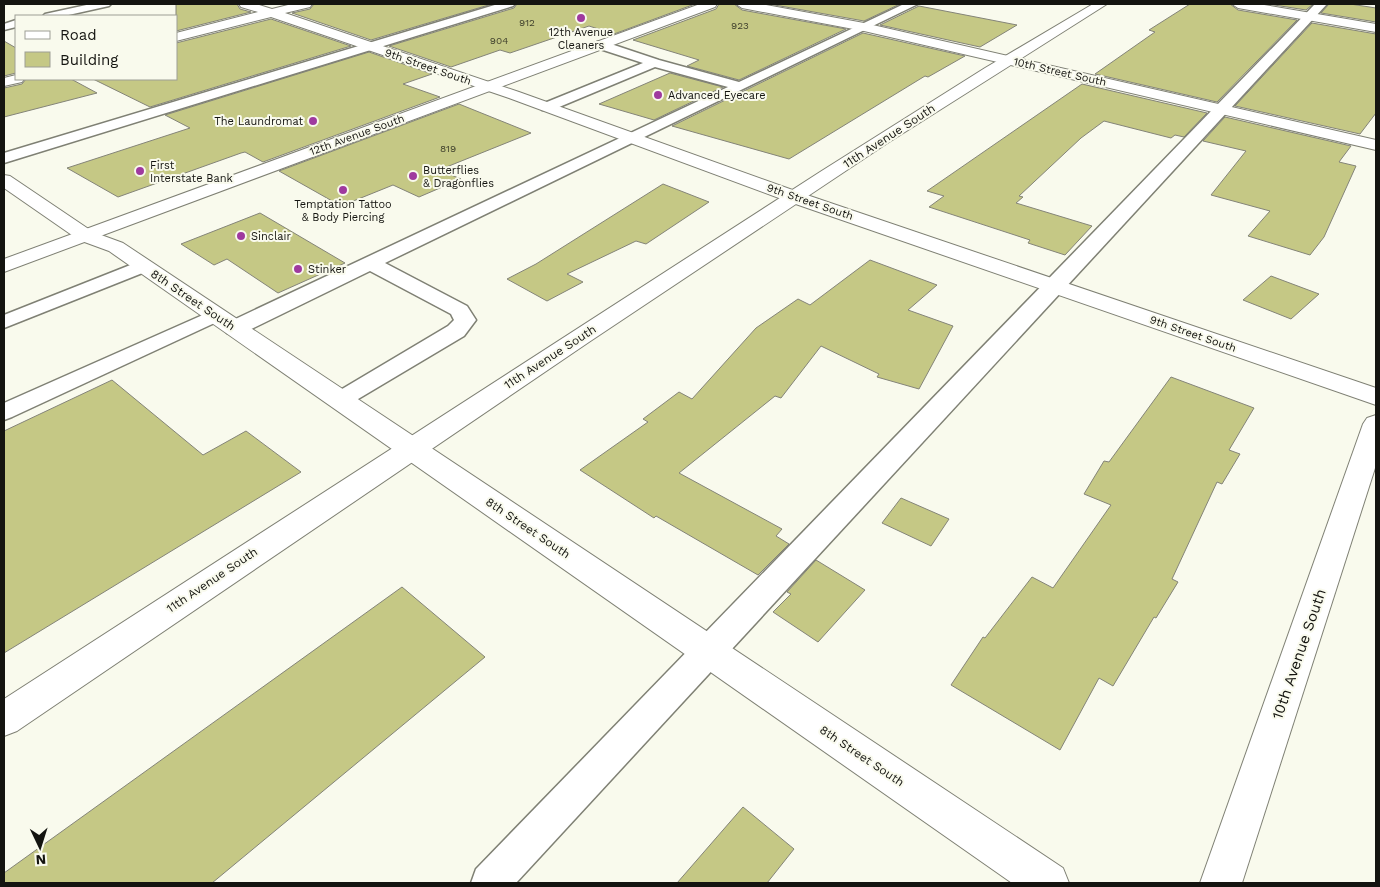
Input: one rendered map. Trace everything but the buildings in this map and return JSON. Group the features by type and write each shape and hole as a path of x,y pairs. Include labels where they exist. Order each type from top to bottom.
{"street":[{"name":"9th Street South","path":"245,4 547,107 794,197 1376,397"},
{"path":"178,36 306,4"},
{"name":"12th Avenue South","path":"4,266 711,4"},
{"name":"10th Street South","path":"742,4 864,27 1376,145"},
{"name":"11th Avenue South","path":"4,719 411,448 794,197 1006,60 1101,4"},
{"path":"1238,4 1316,10 1376,28"},
{"name":"8th Street South","path":"4,180 86,236 116,247 1048,883"},
{"name":"10th Avenue South","path":"1221,883 1376,424"}],"lane":[{"path":"54,15 105,4"},
{"path":"4,158 509,4"},
{"path":"4,412 370,263 912,4"},
{"path":"490,883 1316,10"},
{"path":"601,45 654,63 740,86"},
{"path":"547,107 654,63"},
{"path":"340,400 456,331 465,320 460,310 370,263"},
{"path":"4,322 143,266"}],"place":[{"name":"12th Avenue Cleaners","path":"581,18"},
{"name":"Advanced Eyecare","path":"658,95"},
{"name":"The Laundromat","path":"313,121"},
{"name":"First Interstate Bank","path":"140,171"},
{"name":"Butterflies & Dragonflies","path":"413,176"},
{"name":"Temptation Tattoo & Body Piercing","path":"343,190"},
{"name":"Sinclair","path":"241,236"},
{"name":"Stinker","path":"298,269"}]}
